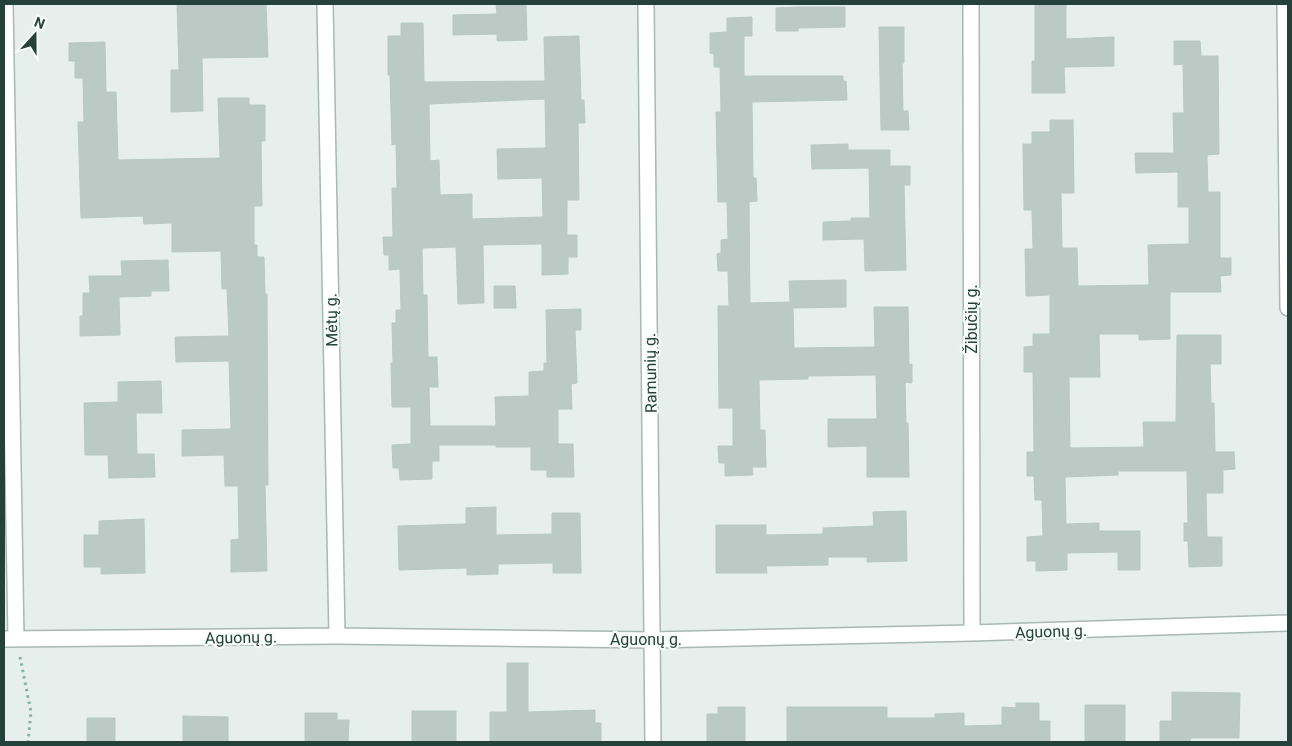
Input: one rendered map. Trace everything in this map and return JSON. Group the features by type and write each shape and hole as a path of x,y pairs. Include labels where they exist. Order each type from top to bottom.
{"street":[{"path":"5,4 10,639"},
{"name":"Mėtų g.","path":"325,4 337,636"},
{"name":"Ramunių g.","path":"646,4 653,742"},
{"name":"Žibučių g.","path":"971,4 972,634"},
{"path":"1284,4 1288,308"},
{"name":"Aguonų g.","path":"10,639 337,636 652,640 972,634 1288,623"}],"path":[{"path":"10,639 31,712 28,742"}],"building":[{"path":"177,4 266,4 268,57 202,58 203,111 171,112 171,70 179,70"},
{"path":"496,4 526,4 527,40 497,41 497,34 453,35 453,15 497,14"},
{"path":"1035,4 1066,4 1066,39 1114,37 1114,66 1064,67 1065,93 1032,93 1032,61 1035,61"},
{"path":"845,7 845,27 798,28 798,31 776,31 776,8"},
{"path":"752,17 752,36 744,36 744,76 843,76 843,81 846,81 847,100 752,102 753,178 756,178 757,201 749,202 750,303 790,302 789,281 846,280 846,307 793,308 794,348 875,347 874,307 908,307 909,365 912,364 912,383 905,382 909,477 867,477 867,446 828,447 828,419 877,419 876,375 808,376 808,379 759,380 760,430 765,430 766,467 752,467 753,475 725,476 725,463 719,463 718,446 733,446 733,408 719,408 718,306 729,306 728,271 718,271 717,254 721,253 721,240 728,239 727,202 718,202 716,112 721,112 720,67 714,67 714,54 710,53 710,33 727,32 727,18"},
{"path":"401,23 423,23 424,82 545,81 544,37 579,36 581,100 584,100 585,123 578,123 579,200 567,200 567,235 577,235 577,257 568,257 568,274 542,275 542,244 483,245 484,303 458,304 456,247 422,248 423,295 427,295 428,357 437,357 438,387 429,387 430,426 496,426 495,397 529,396 529,372 544,371 544,363 547,363 546,310 581,309 581,330 575,330 577,383 571,384 572,409 558,409 558,444 573,444 574,477 547,477 547,470 531,470 531,447 496,447 496,445 439,445 439,461 432,461 432,479 400,480 399,468 393,468 392,445 411,444 411,407 392,407 392,323 396,323 396,310 401,310 400,269 389,270 389,255 384,255 383,237 393,237 392,188 397,188 396,144 392,145 388,36 401,36","holes":["545,99 546,148 497,149 498,179 542,178 543,217 472,219 472,194 440,195 439,160 430,161 429,104"]},
{"path":"879,27 904,27 904,63 902,63 903,111 908,111 909,130 881,130"},
{"path":"1174,41 1200,41 1201,56 1218,56 1219,154 1207,155 1208,192 1220,192 1220,258 1231,258 1231,275 1220,276 1221,292 1170,292 1170,339 1139,340 1139,334 1099,334 1100,377 1069,377 1070,448 1144,447 1143,422 1176,422 1177,335 1221,335 1221,364 1210,364 1211,403 1214,403 1215,452 1234,452 1235,469 1223,470 1223,493 1206,493 1207,537 1222,537 1222,566 1189,567 1188,541 1184,541 1184,523 1188,523 1187,471 1118,471 1118,475 1065,477 1066,524 1099,523 1099,531 1140,531 1140,570 1118,570 1118,552 1067,553 1067,570 1036,571 1036,561 1027,561 1027,537 1043,536 1042,500 1035,500 1034,476 1027,476 1027,452 1034,452 1033,372 1024,372 1024,347 1033,346 1033,334 1050,334 1050,295 1026,296 1025,249 1033,249 1032,210 1024,210 1023,144 1032,144 1032,132 1050,132 1050,120 1073,120 1074,193 1061,193 1062,248 1077,248 1078,286 1149,285 1148,245 1189,244 1189,207 1178,207 1178,172 1136,173 1135,153 1174,153 1173,113 1184,113 1183,64 1174,65"},
{"path":"105,42 106,92 116,92 118,160 220,158 218,98 249,98 249,105 265,105 265,141 261,141 262,206 254,206 254,245 257,245 257,257 264,257 265,294 267,294 268,485 265,485 267,571 231,572 231,540 239,539 238,486 225,486 224,455 182,456 182,430 231,429 229,361 176,362 175,337 229,336 227,289 222,289 221,251 172,252 172,223 144,224 143,216 81,218 78,122 84,122 83,78 75,78 75,61 69,61 69,43"},
{"path":"848,144 848,150 890,150 890,166 910,166 910,185 904,185 906,270 865,271 864,239 823,240 823,222 851,221 851,218 870,218 869,168 812,169 811,145"},
{"path":"168,260 169,291 151,291 151,296 119,297 120,335 80,336 80,316 83,316 83,293 90,293 89,276 122,276 121,261"},
{"path":"494,286 515,286 516,308 494,308"},
{"path":"161,381 162,413 136,413 137,454 154,454 155,477 109,478 108,455 85,455 84,403 118,402 118,382"},
{"path":"496,507 496,535 552,534 552,513 580,513 581,573 553,573 553,563 498,564 498,574 467,575 467,568 399,570 398,526 466,524 466,508"},
{"path":"906,511 907,561 867,562 867,557 828,557 828,565 766,566 767,573 716,573 716,525 766,525 766,535 823,534 823,528 874,526 873,512"},
{"path":"144,519 145,573 101,574 101,567 84,567 84,535 99,535 99,521"},
{"path":"507,663 528,663 528,712 595,710 595,723 601,723 601,742 490,742 490,712 507,712"},
{"path":"1172,692 1240,693 1239,738 1191,738 1190,742 1160,742 1160,721 1172,721"},
{"path":"1016,703 1039,703 1039,721 1050,721 1050,742 787,742 787,707 887,707 887,718 935,718 935,714 964,713 964,726 1002,725 1002,707 1016,708"},
{"path":"1085,705 1125,705 1125,741 1085,741"},
{"path":"718,707 745,707 745,742 707,742 707,714 718,714"},
{"path":"412,711 456,711 456,742 412,742"},
{"path":"305,713 337,713 337,720 349,720 348,742 305,742"},
{"path":"183,716 228,717 228,742 183,742"},
{"path":"87,718 115,718 115,742 87,742"}]}
